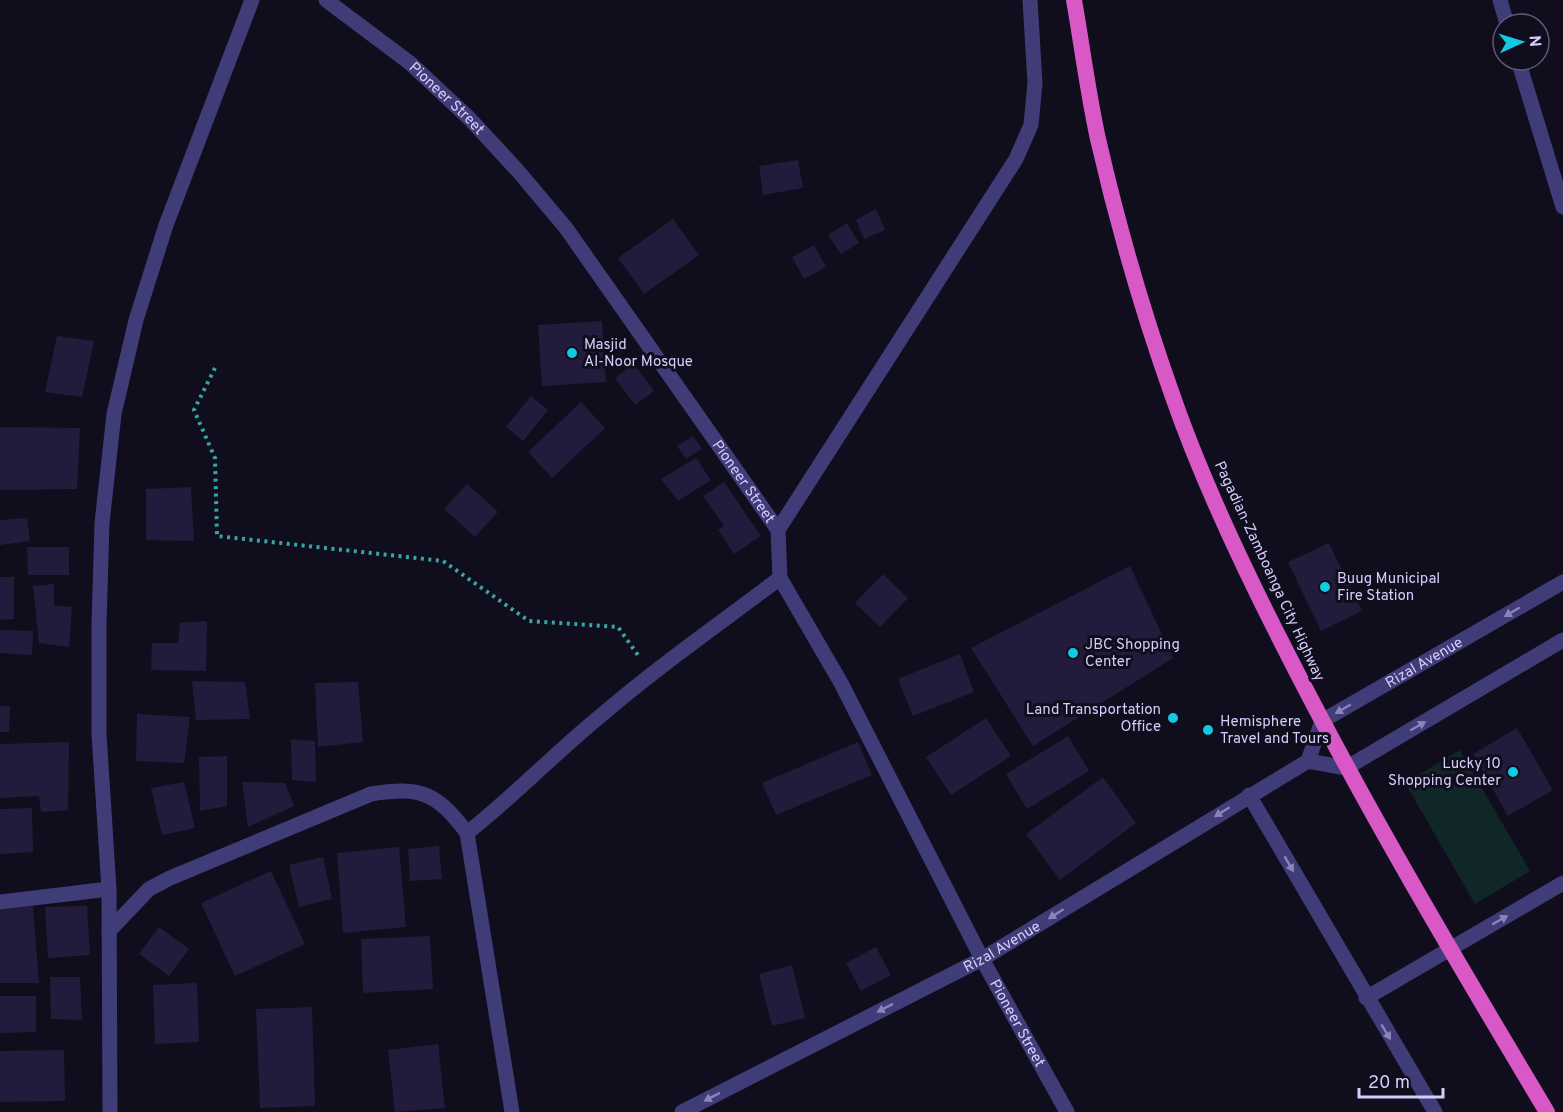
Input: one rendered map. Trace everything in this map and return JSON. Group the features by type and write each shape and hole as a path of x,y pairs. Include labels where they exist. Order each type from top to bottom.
{"highway":[{"name":"Pagadian-Zamboanga City Highway","path":"1074,0 1098,137 1130,265 1173,399 1239,555 1346,768 1449,949 1547,1112"}],"street":[{"path":"110,1112 109,889 99,734 99,624 102,523 114,414 136,320 166,225 252,0"},
{"name":"Pioneer Street","path":"326,0 410,63 470,119 518,171 566,228 778,530 780,578 841,683 982,959 1066,1112"},
{"path":"778,530 1016,159 1031,125 1035,83 1030,0"},
{"path":"1522,72 1563,207"},
{"path":"467,833 504,804 597,718 651,674 780,578"},
{"name":"Rizal Avenue","path":"1322,721 1563,582"},
{"path":"1322,721 1308,761 1346,768 1563,640"},
{"name":"Rizal Avenue","path":"682,1112 982,959 1308,761"},
{"path":"109,931 149,889 170,878 371,794 395,790 413,791 435,799 448,808 467,833 512,1112"},
{"path":"1249,795 1366,998 1435,1112"},
{"path":"1366,998 1563,883"},
{"path":"0,902 109,889"}],"path":[{"path":"215,368 194,411 215,458 217,536 443,561 529,621 618,627 651,674"}],"green space":[{"path":"1460,750 1530,871 1475,904 1405,783"}],"building":[{"path":"798,160 803,188 763,195 759,166"},
{"path":"876,209 885,230 864,239 856,220"},
{"path":"673,219 699,255 644,294 618,258"},
{"path":"847,223 859,243 841,254 828,235"},
{"path":"814,245 826,267 804,279 792,257"},
{"name":"Masjid Al-Noor Mosque","path":"602,321 606,382 542,386 538,325"},
{"path":"57,336 94,341 82,397 45,392"},
{"path":"634,364 654,391 635,405 615,378"},
{"path":"531,396 548,410 523,441 506,427"},
{"path":"581,402 605,428 552,478 528,452"},
{"path":"0,427 80,428 77,489 0,490"},
{"path":"693,436 702,449 686,459 677,446"},
{"path":"696,458 711,480 678,501 661,479"},
{"path":"724,482 761,536 734,554 718,530 724,526 703,496"},
{"path":"467,484 498,512 475,537 444,509"},
{"path":"191,487 194,541 146,540 146,489"},
{"path":"27,518 30,541 0,545 0,520"},
{"name":"Buug Municipal Fire Station","path":"1329,543 1362,611 1321,631 1288,562"},
{"path":"27,547 69,547 69,575 28,575"},
{"name":"JBC Shopping Center","path":"1130,566 1173,658 1033,746 971,648"},
{"path":"883,574 908,598 880,627 855,603"},
{"path":"0,577 14,577 14,619 0,620"},
{"path":"54,584 54,605 72,607 69,647 39,643 33,586"},
{"path":"207,621 206,671 151,670 152,643 178,643 180,623"},
{"path":"0,630 33,631 32,655 0,653"},
{"path":"960,654 974,692 913,716 898,679"},
{"path":"192,681 245,682 250,719 196,720"},
{"path":"358,682 363,742 318,747 315,683"},
{"path":"0,706 10,706 9,732 0,732"},
{"path":"137,714 190,717 184,763 136,761"},
{"path":"986,718 1011,756 951,795 926,757"},
{"name":"Lucky 10 Shopping Center","path":"1517,728 1553,790 1508,816 1473,754"},
{"path":"1068,736 1089,771 1027,809 1006,774"},
{"path":"291,739 315,741 316,782 292,780"},
{"path":"69,742 68,810 41,812 39,796 0,798 0,744"},
{"path":"858,742 872,775 776,815 762,783"},
{"path":"227,756 227,806 200,811 199,757"},
{"path":"1103,777 1136,823 1060,880 1026,834"},
{"path":"184,782 195,828 162,835 151,788"},
{"path":"242,782 285,783 294,806 248,827"},
{"path":"32,808 33,852 0,854 0,809"},
{"path":"439,846 442,879 410,881 408,849"},
{"path":"399,847 406,927 343,933 337,853"},
{"path":"323,857 332,899 299,907 289,865"},
{"path":"271,871 305,944 235,976 201,903"},
{"path":"33,906 39,983 0,983 0,910"},
{"path":"87,906 90,955 48,958 45,907"},
{"path":"159,927 189,949 169,976 139,954"},
{"path":"430,936 433,989 363,993 361,939"},
{"path":"876,947 891,975 861,991 846,963"},
{"path":"792,965 805,1018 772,1026 759,974"},
{"path":"50,977 80,977 82,1020 51,1019"},
{"path":"197,983 199,1042 155,1044 153,985"},
{"path":"0,996 36,996 36,1032 0,1033"},
{"path":"312,1007 315,1106 260,1108 256,1009"},
{"path":"438,1044 445,1108 395,1112 388,1050"},
{"path":"64,1050 65,1101 0,1102 0,1051"}],"place":[{"name":"Masjid Al-Noor Mosque","path":"572,353"},
{"name":"Buug Municipal Fire Station","path":"1325,587"},
{"name":"JBC Shopping Center","path":"1073,653"},
{"name":"Land Transportation Office","path":"1173,718"},
{"name":"Hemisphere Travel and Tours","path":"1208,730"},
{"name":"Lucky 10 Shopping Center","path":"1513,772"}]}
